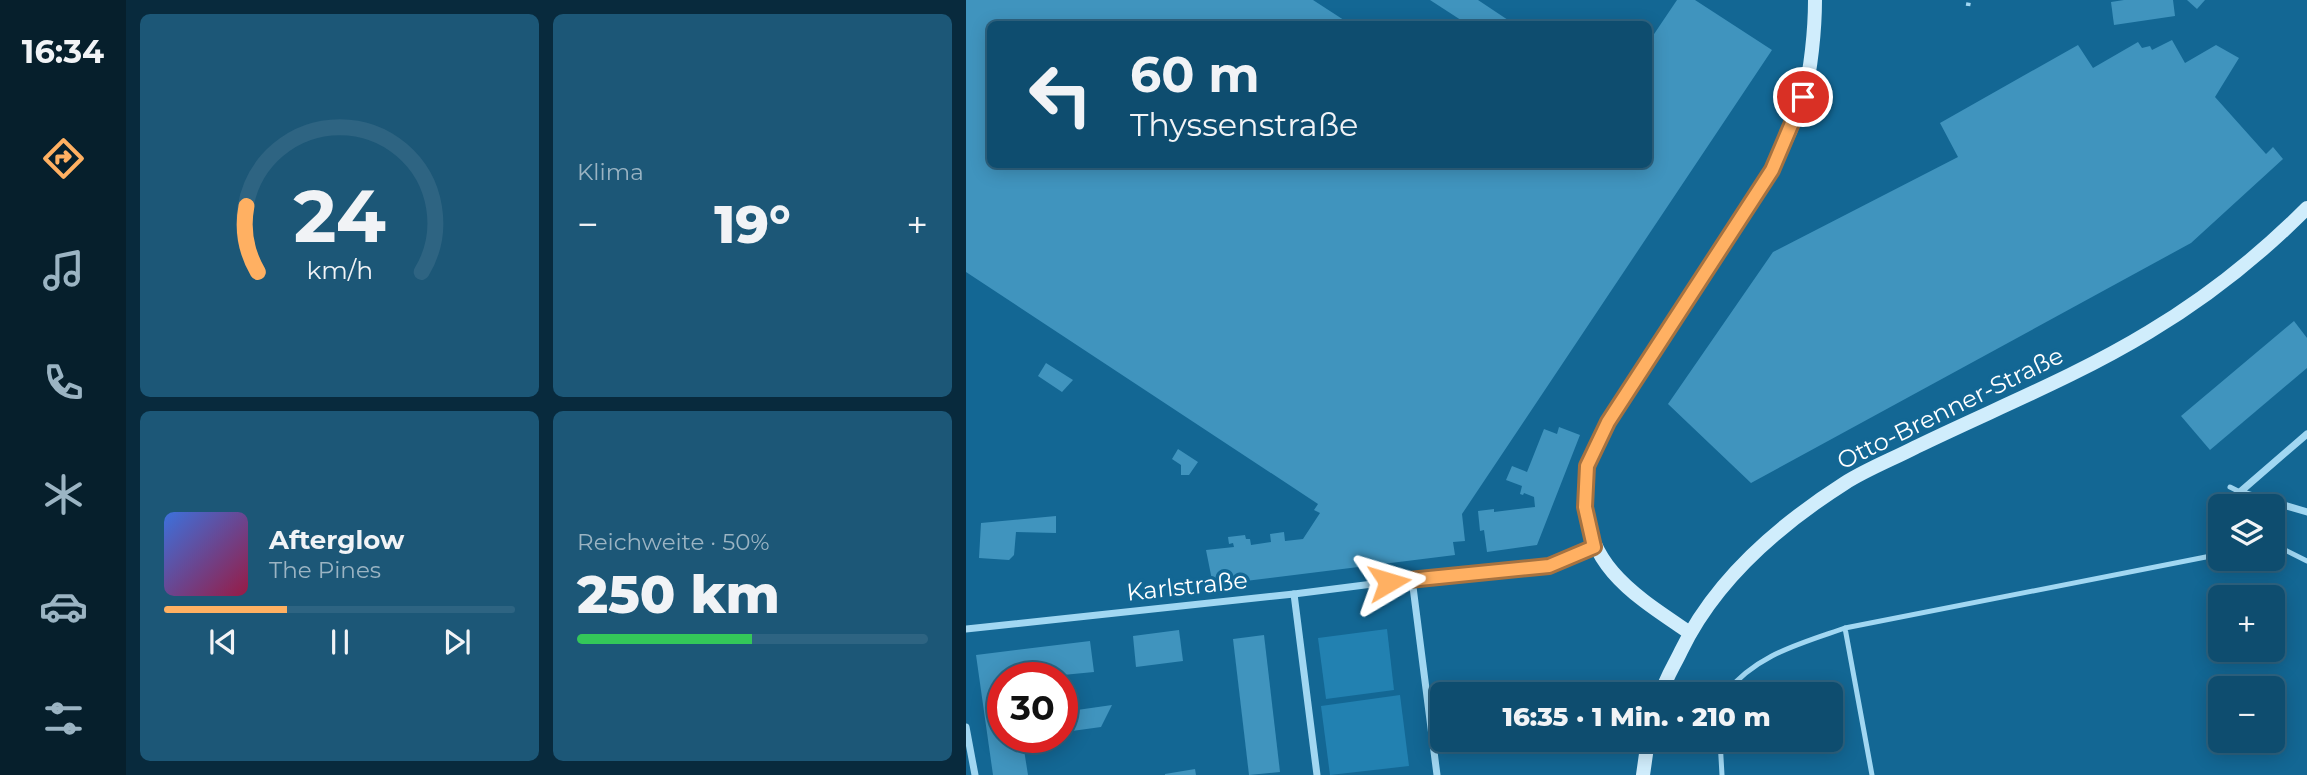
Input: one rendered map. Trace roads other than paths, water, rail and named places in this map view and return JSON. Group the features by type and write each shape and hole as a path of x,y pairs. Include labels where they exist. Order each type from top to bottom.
{"main road":[{"path":"1690,633 1650,607 1620,582 1594,547 1585,507 1587,466 1608,422 1776,161 1803,97 1815,24 1815,0"},
{"name":"Otto-Brenner-Straße","path":"1667,682 1690,633 1712,598 1747,560 1793,520 1846,482 2076,371 2149,332 2218,286 2307,208"},
{"path":"1643,775 1646,752"}],"street":[{"path":"2240,492 2307,434"},
{"path":"2240,492 2307,512"},
{"name":"Karlstraße","path":"966,629 1549,566 1594,547"},
{"path":"1412,579 1437,775"},
{"path":"1294,594 1317,775"},
{"path":"966,727 975,775"}],"lane":[{"path":"2230,487 2240,492"},
{"path":"2285,550 2307,561"},
{"path":"1734,682 1758,662 1845,628 2208,557"},
{"path":"1845,628 1872,775"},
{"path":"1721,752 1722,775"}]}
